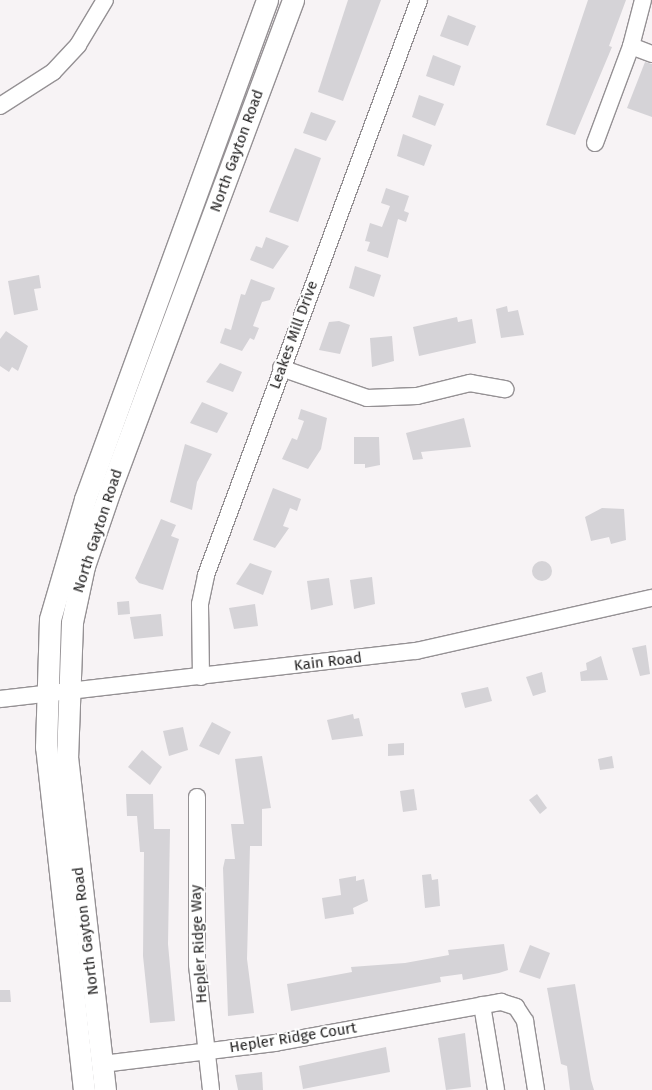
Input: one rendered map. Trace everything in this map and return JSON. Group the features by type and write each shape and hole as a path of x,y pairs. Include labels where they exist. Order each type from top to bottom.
{"main road":[{"name":"North Gayton Road","path":"84,1090 49,789 45,694 50,619 71,538 267,0"},
{"name":"North Gayton Road","path":"105,1090 67,759 67,691 77,596 96,527 293,0"}],"street":[{"path":"0,106 53,72 78,45 105,0"},
{"name":"Leakes Mill Drive","path":"201,677 200,604 206,574 418,0"},
{"path":"595,143 631,46 643,0"},
{"path":"631,46 652,54"},
{"path":"281,368 367,398 417,396 470,384 505,389"},
{"name":"Kain Road","path":"0,699 416,651 652,598"},
{"name":"Hepler Ridge Way","path":"197,797 197,965 211,1090"},
{"name":"Hepler Ridge Court","path":"102,1064 207,1051 482,1005 509,1004 521,1013 536,1090"},
{"path":"482,1005 496,1090"}],"building":[{"path":"348,0 381,0 343,101 318,92"},
{"path":"588,0 626,0 609,46 612,47 575,135 546,125"},
{"path":"448,15 476,26 468,46 440,36"},
{"path":"433,55 461,66 454,86 426,76"},
{"path":"645,62 652,64 652,117 627,108"},
{"path":"419,95 444,104 435,126 412,117"},
{"path":"311,112 336,121 326,141 303,133"},
{"path":"403,134 432,145 424,166 397,156"},
{"path":"295,148 321,158 298,222 269,212"},
{"path":"386,188 409,196 404,211 409,213 406,222 398,219 388,258 367,251 370,242 365,241 370,223 382,227 390,206 381,203"},
{"path":"266,237 289,246 273,269 250,260 256,246 262,248"},
{"path":"355,266 381,275 374,297 349,288"},
{"path":"39,275 41,288 34,289 38,310 14,315 8,281"},
{"path":"251,279 275,288 270,300 262,302 253,326 259,328 254,340 250,338 242,351 220,343 225,328 231,330 241,294 245,295"},
{"path":"507,306 508,312 518,310 524,335 501,338 496,309"},
{"path":"457,317 458,322 472,319 476,343 419,356 413,327"},
{"path":"339,321 350,325 340,354 319,350 329,322"},
{"path":"6,331 28,346 18,371 12,367 9,372 0,366 0,339"},
{"path":"392,336 394,361 372,367 370,338"},
{"path":"220,363 242,372 233,392 206,382"},
{"path":"202,402 228,413 217,433 190,423"},
{"path":"301,409 327,418 321,449 308,469 282,459 292,438 297,440 304,421 298,419"},
{"path":"464,418 471,447 421,452 423,459 413,460 406,433"},
{"path":"354,437 379,437 380,465 365,468 365,464 354,464"},
{"path":"185,444 212,454 197,482 192,510 170,502"},
{"path":"273,488 301,499 297,511 290,508 283,526 289,528 275,548 253,540"},
{"path":"602,508 624,509 626,540 611,544 609,537 591,541 585,517"},
{"path":"161,519 176,525 171,536 179,539 163,590 139,583 135,578"},
{"path":"542,561 549,564 552,571 549,578 542,581 535,578 532,571 535,564"},
{"path":"250,563 272,571 263,595 236,584"},
{"path":"372,577 375,604 354,609 350,580"},
{"path":"329,578 333,605 311,610 307,581"},
{"path":"129,601 130,614 118,615 117,602"},
{"path":"255,604 258,626 234,629 229,608"},
{"path":"161,614 163,636 134,639 130,617"},
{"path":"646,645 650,674 640,676 632,648"},
{"path":"601,656 608,680 581,681 580,672 587,670 586,663"},
{"path":"542,672 546,692 533,696 526,677"},
{"path":"488,687 492,701 465,708 461,693"},
{"path":"353,714 354,719 359,718 363,736 332,740 327,720"},
{"path":"212,722 231,732 219,755 199,746"},
{"path":"183,727 188,750 169,756 163,731"},
{"path":"404,743 404,755 388,756 388,744"},
{"path":"142,750 162,767 150,785 128,767"},
{"path":"262,756 271,808 262,809 262,846 250,846 247,959 254,1013 228,1016 223,868 225,859 235,859 231,824 244,824 235,759"},
{"path":"612,756 614,768 600,770 598,759"},
{"path":"414,789 417,810 403,812 400,791"},
{"path":"126,794 153,794 154,829 170,829 168,944 175,1021 150,1023 143,956 144,852 140,852 137,816 127,816"},
{"path":"537,794 547,808 540,814 529,800"},
{"path":"431,874 432,880 438,879 440,906 425,908 422,875"},
{"path":"356,876 356,881 364,879 368,901 353,908 354,914 325,919 322,898 341,895 339,879"},
{"path":"504,944 508,970 499,973 463,980 462,974 440,977 441,982 291,1011 287,984 352,972 351,967 405,963 449,955 448,950"},
{"path":"530,945 550,953 540,979 519,972"},
{"path":"575,984 594,1090 570,1090 567,1066 561,1064 547,988"},
{"path":"0,990 10,990 11,1002 0,1002"},
{"path":"465,1033 471,1087 446,1090 438,1038"},
{"path":"386,1047 390,1072 303,1089 299,1066"},
{"path":"262,1072 263,1090 238,1090 235,1075"}]}
